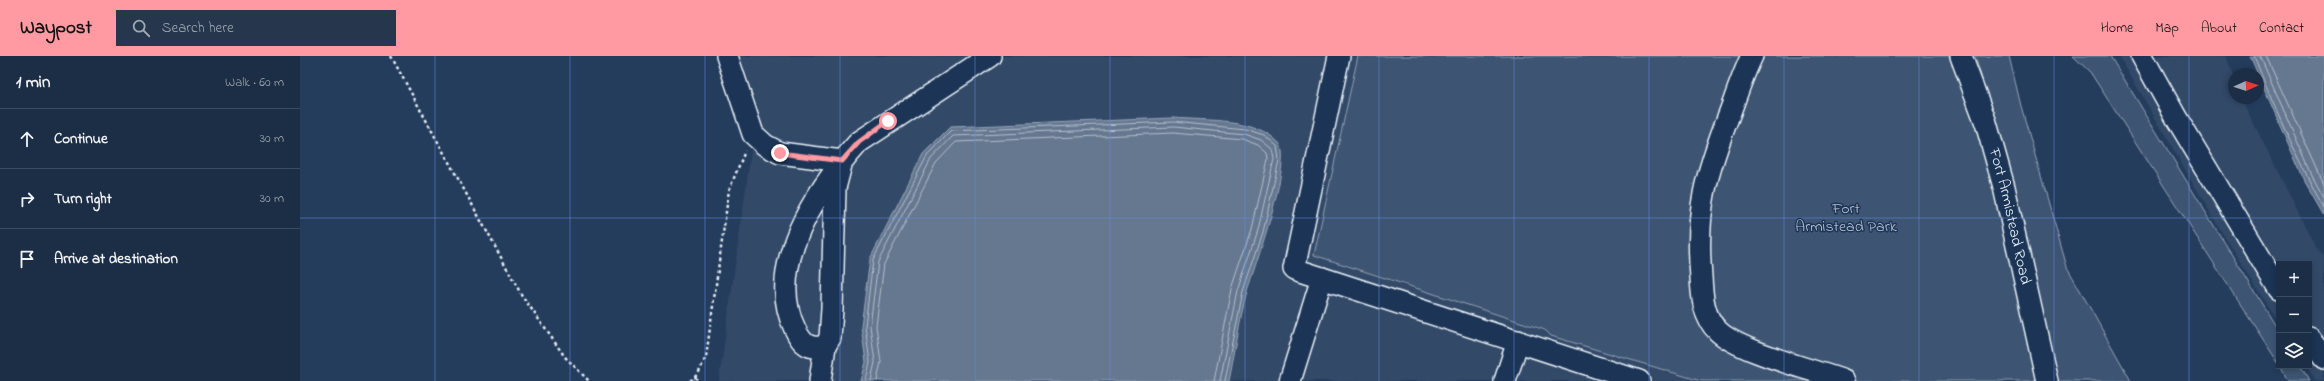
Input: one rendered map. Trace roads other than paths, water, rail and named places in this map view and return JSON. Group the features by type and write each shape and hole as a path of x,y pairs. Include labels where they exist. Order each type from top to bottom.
{"street":[{"path":"728,56 753,134 765,145 780,153 842,161"},
{"path":"825,346 817,348 806,346 799,339 789,317 786,297 788,270 795,242 807,212 842,161 859,142 990,56"},
{"path":"1339,56 1294,269 1639,381"},
{"path":"1752,56 1712,156 1699,214 1698,249 1702,296 1707,315 1717,330 1736,343 1844,381"},
{"name":"Fort Armistead Road","path":"1961,56 1986,124 2004,187 2047,381"},
{"path":"2142,56 2177,119 2276,284"},
{"path":"820,381 825,346 830,338 835,188 842,161"},
{"path":"1290,381 1322,278"},
{"path":"1505,381 1518,341"},
{"path":"2312,342 2324,358"}],"water":[{"path":"2250,56 2324,56 2324,215 2304,180 2264,88 2264,68 2255,68"},
{"path":"1173,118 1215,120 1244,124 1269,135 1279,143 1282,153 1281,170 1277,191 1244,303 1229,381 861,381 866,362 861,326 870,259 923,154 950,127"}],"park label":[{"name":"Fort Armistead Park","path":"1846,218"}]}
